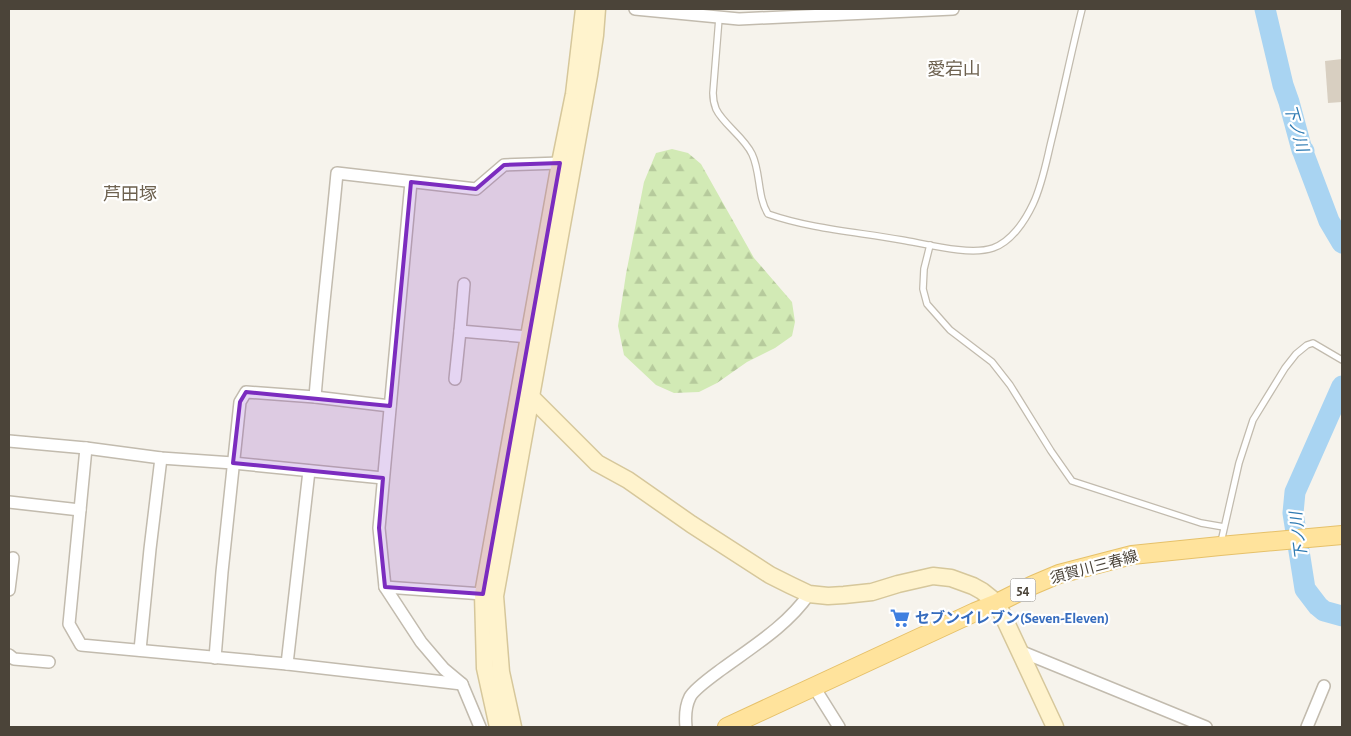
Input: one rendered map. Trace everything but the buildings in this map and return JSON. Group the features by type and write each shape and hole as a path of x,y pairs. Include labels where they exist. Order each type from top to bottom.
{"main road":[{"name":"須賀川三春線","path":"727,727 1059,574 1132,555 1342,535"}],"street":[{"path":"513,727 501,672 495,596 525,393 529,337 574,94 584,9"},
{"path":"498,727 485,668 483,594 589,75 597,9"},
{"path":"635,9 720,18 953,9"},
{"path":"315,397 337,173 476,189 504,165 560,163"},
{"path":"410,182 379,528 385,587 420,642 444,669 462,684 480,727"},
{"path":"455,379 464,284"},
{"path":"460,331 529,337"},
{"path":"215,658 240,402 246,392 315,397 390,406"},
{"path":"525,393 597,463 628,480 691,524 770,575 809,594 828,596 872,592 933,576 951,578 973,586 997,603 1055,727"},
{"path":"9,440 161,458 383,478"},
{"path":"86,448 69,624 81,645 287,664 462,684"},
{"path":"140,650 161,458"},
{"path":"287,664 309,471"},
{"path":"9,502 80,510"},
{"path":"9,590 13,558"},
{"path":"385,587 483,594"},
{"path":"686,727 685,709 690,695 781,624 801,606 809,594"},
{"path":"1020,651 1206,727"},
{"path":"9,655 14,659 49,662"},
{"path":"1307,727 1324,686"},
{"path":"814,687 838,727"}],"lane":[{"path":"720,18 712,93 714,102 720,116 754,157 762,201 768,214 796,223 930,245 976,250 993,248 1008,239 1024,219 1035,199 1082,9"},
{"path":"930,245 924,269 924,289 927,304 950,330 992,362 1010,385 1051,451 1072,480 1202,523 1224,527"},
{"path":"1220,546 1239,463 1253,420 1285,368 1296,354 1307,345 1313,343 1342,360"}],"highlighted area":[{"path":"560,163 483,594 385,587 379,528 383,478 233,463 240,402 246,392 390,406 411,182 476,189 504,165"}],"green space":[{"path":"672,149 688,153 701,164 754,258 792,302 795,322 792,336 775,348 747,362 717,383 699,392 674,393 656,385 624,355 618,326 644,182 656,153"}],"waterway":[{"name":"下ノ川","path":"1265,9 1283,85 1302,150 1304,151 1329,221 1342,243"},
{"name":"下ノ川","path":"1342,386 1295,492 1293,513 1305,589 1324,611 1342,616"}],"place":[{"name":"セブンイレブン(Seven-Eleven)","path":"900,618"}],"district":[{"name":"愛宕山","path":"954,69"},
{"name":"芦田塚","path":"130,194"}]}
